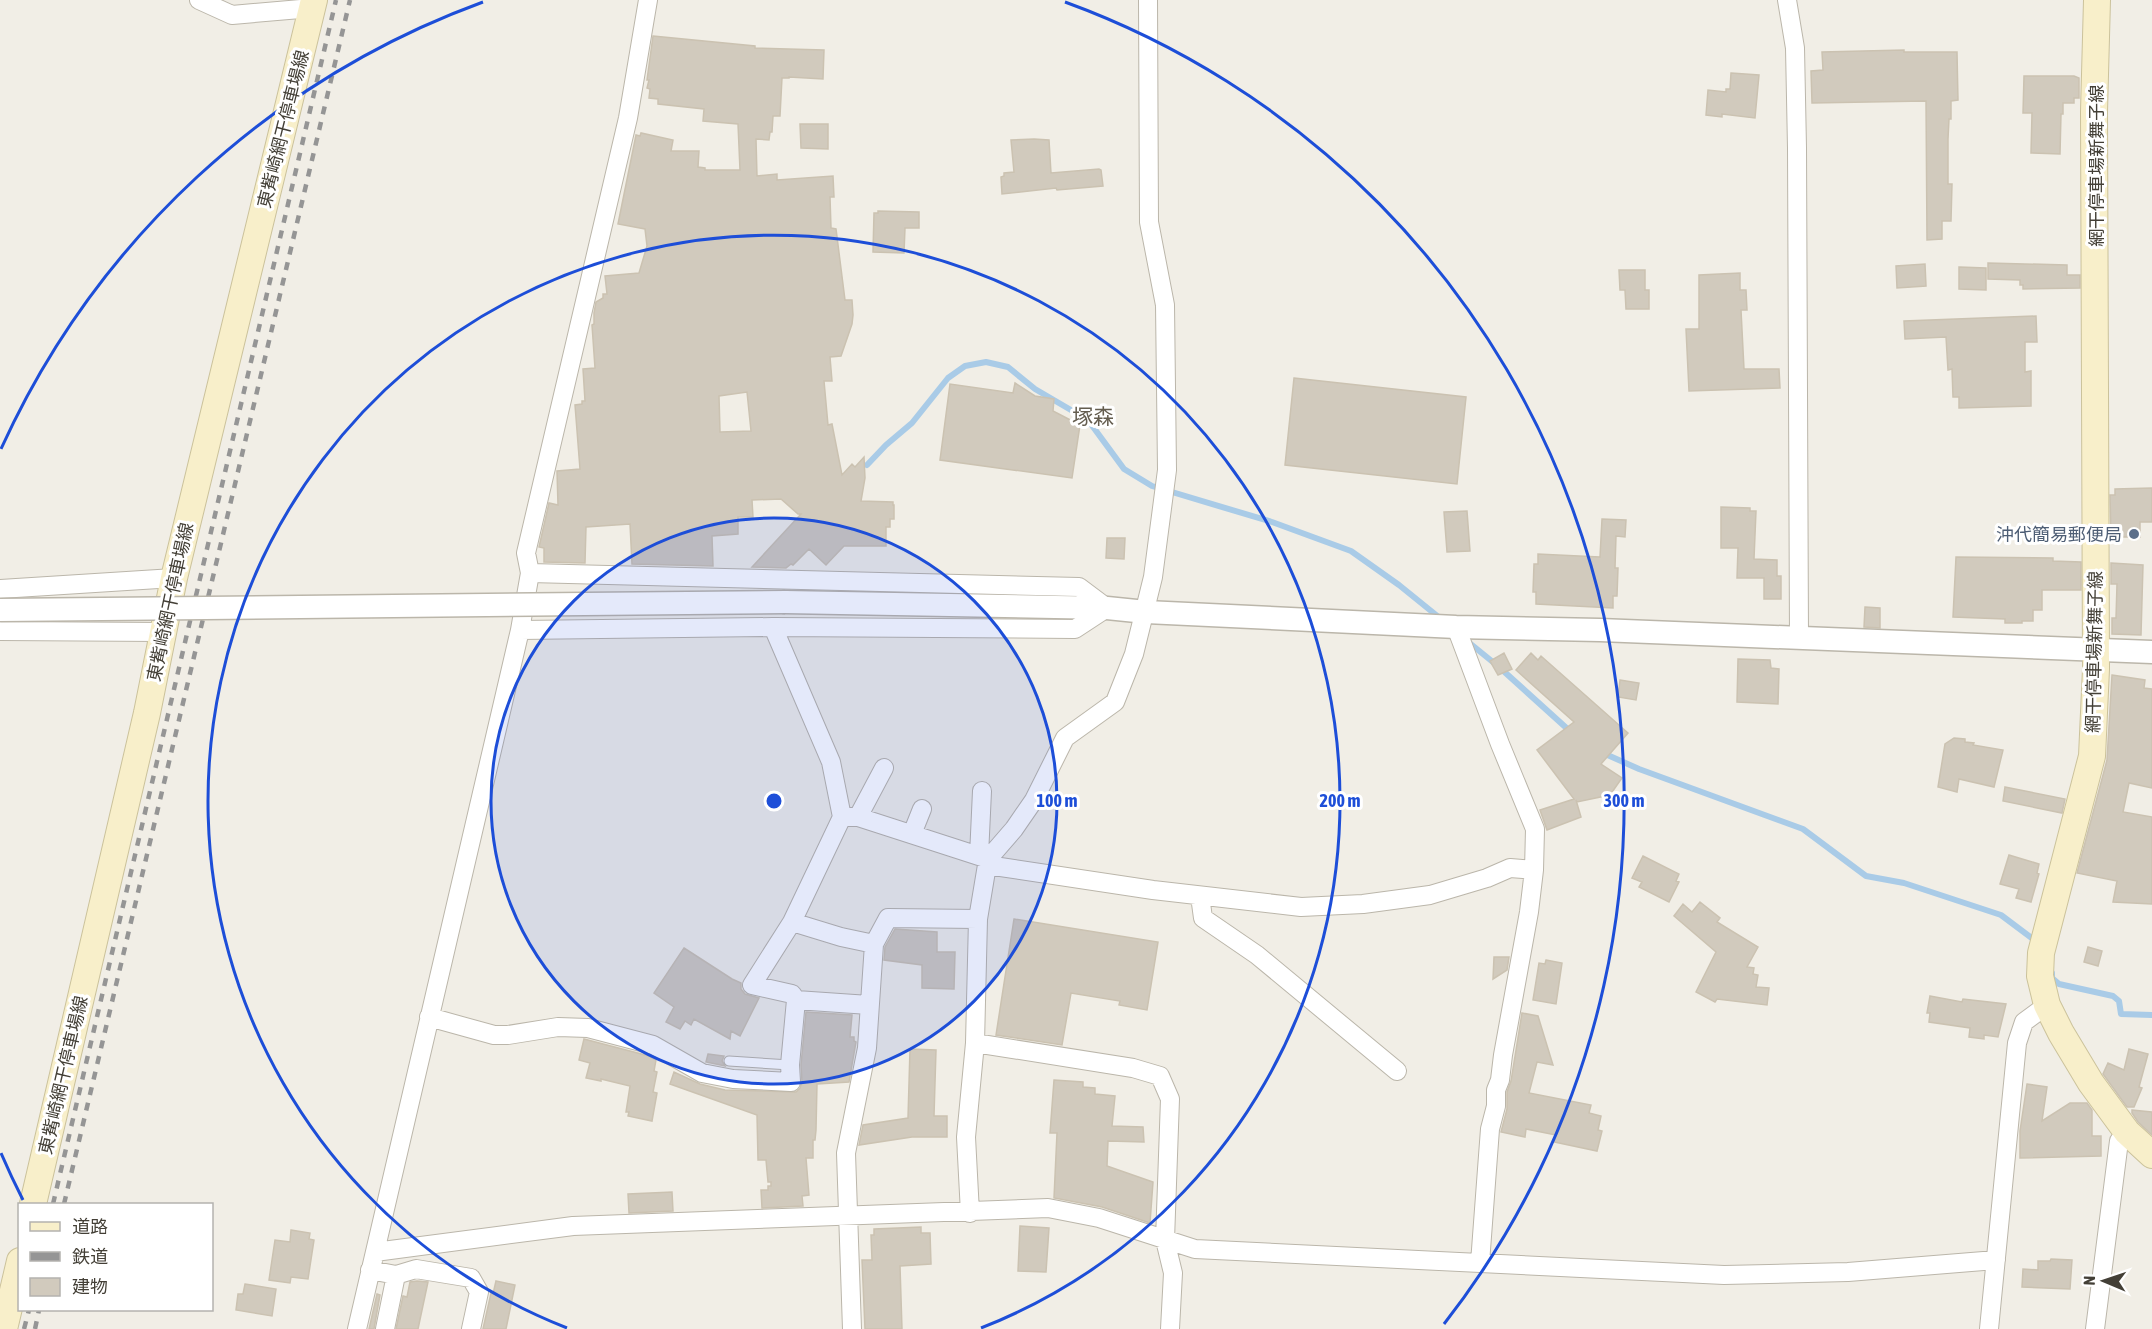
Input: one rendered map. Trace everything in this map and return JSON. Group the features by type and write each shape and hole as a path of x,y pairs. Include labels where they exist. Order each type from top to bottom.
{"main road":[{"name":"網干停車場新舞子線","path":"2097,0 2094,112 2097,650 2092,756 2041,953 2040,976 2047,1005 2091,1083 2127,1132 2152,1155"},
{"name":"東觜崎網干停車場線","path":"33,1203 147,713 174,578 313,4"},
{"path":"4,1329 18,1270"}],"street":[{"path":"199,0 232,15 313,4"},
{"path":"357,1329 520,630 531,573 526,553 628,118 648,0"},
{"path":"985,860 1014,829 1034,800 1065,738 1115,702 1134,654 1154,577 1167,470 1166,305 1149,222 1148,0"},
{"path":"1787,0 1795,48 1797,148 1799,637"},
{"path":"531,573 1079,587 1107,608"},
{"path":"0,589 174,578"},
{"path":"0,609 785,602 1107,608 1146,612 1456,627 1799,637 2152,652"},
{"path":"520,630 773,627 1075,629 1107,608"},
{"path":"773,627 831,762 850,817"},
{"path":"1456,627 1535,829 1534,870 1529,912 1500,1080 1496,1090 1496,1106 1490,1129 1480,1263"},
{"path":"0,631 162,632"},
{"path":"429,1017 494,1035 558,1027 588,1028 653,1045 702,1073 733,1078 791,1082 790,1065 796,1000 792,994 752,985 792,922 850,817 884,768"},
{"path":"970,1213 966,1137 975,1043 978,919 985,860 982,791"},
{"path":"912,834 922,810"},
{"path":"850,817 912,834 985,860 1200,896 1301,907 1363,904 1430,895 1487,878 1510,868 1534,870"},
{"path":"1200,896 1203,918 1257,955 1397,1071"},
{"path":"852,1329 846,1154 867,1048 874,944 888,918 978,919"},
{"path":"792,922 874,944"},
{"path":"796,1000 869,1005"},
{"path":"1989,1329 2017,1043 2024,1022 2047,1005"},
{"path":"975,1043 1132,1068 1160,1076 1170,1099 1165,1240 1173,1272 1170,1329"},
{"path":"2095,1329 2119,1141 2127,1132"},
{"path":"375,1252 573,1226 970,1213 1048,1208 1099,1218 1195,1249 1724,1275 1848,1272 1996,1260"},
{"path":"370,1270 396,1275 416,1269 471,1278 479,1292 471,1329"},
{"path":"385,1329 396,1275"}],"lane":[{"path":"729,1061 790,1065"}],"building":[{"path":"653,36 755,46 755,48 824,50 823,79 782,78 780,116 773,116 769,140 756,139 757,176 777,174 777,180 833,176 834,197 830,197 831,228 836,229 845,300 852,300 853,315 841,356 830,357 832,381 824,381 828,425 832,424 842,475 852,464 855,467 864,457 865,478 861,501 893,502 894,519 890,519 890,527 886,527 886,546 844,546 826,565 809,549 793,565 786,568 752,567 801,514 781,499 752,500 753,517 738,517 738,534 712,536 713,566 632,564 630,524 586,527 585,563 544,562 544,548 539,547 549,503 558,505 557,471 580,469 575,405 585,401 583,369 595,368 592,325 596,302 603,298 603,294 607,294 605,276 639,273 647,246 645,229 618,224 636,135 640,136 641,133 673,140 671,151 699,151 698,167 705,168 705,170 740,170 738,124 703,121 704,109 658,104 658,99 649,98 650,89 647,88 649,80 647,80","holes":["747,392 751,431 720,432 719,396"]},
{"path":"1904,50 1904,52 1957,52 1958,100 1951,101 1948,139 1948,184 1952,184 1951,221 1942,221 1942,239 1927,240 1926,101 1812,103 1811,71 1823,70 1822,52"},
{"path":"1731,73 1759,75 1755,118 1722,114 1722,117 1706,115 1708,90 1726,92 1726,89 1730,89"},
{"path":"2024,76 2074,76 2079,78 2079,98 2074,98 2074,103 2063,103 2060,154 2031,153 2032,113 2023,113"},
{"path":"800,124 828,124 828,149 801,148"},
{"path":"1011,140 1049,140 1051,173 1099,169 1103,186 1002,194 1001,177 1004,173 1014,172"},
{"path":"878,211 919,212 919,228 905,228 904,253 873,252 874,213"},
{"path":"1988,263 2067,265 2067,275 2080,275 2080,288 2023,289 2020,280 1988,279"},
{"path":"1925,264 1926,286 1897,288 1896,266"},
{"path":"1959,267 1986,268 1986,290 1959,289"},
{"path":"1619,270 1645,270 1645,290 1649,290 1649,309 1626,309 1625,290 1620,290"},
{"path":"1740,273 1740,290 1746,290 1747,310 1741,310 1744,369 1779,369 1780,388 1689,391 1686,329 1699,329 1699,275"},
{"path":"2036,316 2037,342 2025,342 2025,372 2031,371 2031,406 1959,408 1959,397 1953,397 1952,369 1948,370 1946,337 1905,339 1904,321"},
{"path":"1294,378 1466,397 1457,484 1285,465"},
{"path":"1015,383 1035,396 1054,399 1053,411 1080,425 1072,478 940,460 950,384 1013,393"},
{"path":"2152,488 2152,522 2140,522 2140,537 2111,537 2110,495 2115,495 2115,489"},
{"path":"1721,507 1750,508 1750,511 1756,511 1754,559 1777,560 1777,576 1781,576 1781,599 1764,599 1764,578 1737,578 1738,548 1721,548"},
{"path":"1467,511 1470,551 1447,552 1444,512"},
{"path":"1602,519 1626,520 1625,537 1616,536 1617,596 1613,596 1613,608 1536,604 1536,592 1533,592 1534,564 1538,564 1538,554 1600,557"},
{"path":"1107,538 1125,538 1124,559 1106,558"},
{"path":"1956,557 2053,558 2053,561 2081,562 2081,590 2042,590 2042,610 2033,610 2033,621 2005,623 2005,619 1953,617"},
{"path":"2111,563 2143,565 2141,635 2112,634 2112,618 2116,618 2117,584 2111,584"},
{"path":"1865,607 1880,608 1880,628 1864,627"},
{"path":"1504,653 1512,669 1498,675 1490,661"},
{"path":"1531,653 1538,660 1541,656 1628,733 1601,764 1622,778 1610,795 1577,802 1576,800 1581,817 1547,830 1540,810 1574,799 1537,750 1574,722 1516,670"},
{"path":"1738,659 1770,660 1771,668 1779,669 1778,704 1737,702"},
{"path":"2112,675 2145,680 2144,688 2152,689 2152,788 2129,783 2123,812 2152,817 2152,904 2113,902 2117,881 2077,873 2107,760"},
{"path":"1620,680 1639,683 1636,700 1618,697"},
{"path":"1954,738 1965,739 1965,742 1974,743 1973,745 2003,750 1994,787 1959,779 1957,792 1938,787 1945,744"},
{"path":"2005,787 2065,799 2062,813 2003,801"},
{"path":"2009,855 2039,864 2037,873 2039,874 2031,902 2016,898 2019,889 2000,884"},
{"path":"1643,856 1679,874 1676,881 1679,882 1669,902 1639,887 1642,882 1632,878"},
{"path":"1700,902 1720,918 1717,922 1758,947 1747,967 1754,968 1753,974 1758,975 1756,987 1769,988 1767,1005 1717,999 1715,1002 1696,992 1716,952 1674,916 1683,904 1692,912"},
{"path":"1014,919 1158,942 1147,1010 1119,1005 1120,1001 1071,993 1062,1045 996,1035"},
{"path":"895,929 937,932 937,952 955,952 954,989 922,988 922,965 884,960 885,947"},
{"path":"2088,947 2102,951 2098,966 2084,962"},
{"path":"684,948 741,983 741,989 745,994 759,998 740,1036 731,1031 730,1039 694,1019 691,1025 685,1021 680,1029 666,1022 674,1007 654,993"},
{"path":"1494,957 1509,957 1507,970 1493,979"},
{"path":"1546,960 1562,963 1556,1004 1533,1000 1539,963 1545,964"},
{"path":"1930,996 1962,1002 1963,999 2006,1004 1998,1037 1984,1035 1984,1039 1969,1037 1970,1028 1929,1022 1930,1013 1927,1013"},
{"path":"806,1012 852,1015 850,1037 854,1037 856,1042 849,1082 817,1084 813,1158 806,1158 809,1195 802,1196 803,1206 762,1208 761,1190 768,1190 771,1182 768,1182 766,1160 758,1160 757,1115 670,1084 674,1072 700,1084 725,1090 796,1092 802,1082 801,1065"},
{"path":"1522,1013 1538,1016 1553,1065 1537,1062 1529,1093 1591,1105 1589,1113 1601,1116 1598,1130 1602,1131 1597,1151 1554,1142 1556,1135 1526,1129 1525,1137 1501,1132 1507,1109 1507,1092 1511,1081"},
{"path":"584,1039 649,1056 656,1060 654,1071 657,1072 653,1092 657,1093 652,1121 628,1116 629,1112 626,1112 630,1086 586,1078 590,1063 579,1060"},
{"path":"910,1049 936,1050 934,1116 947,1116 947,1137 912,1137 859,1145 863,1125 908,1118"},
{"path":"2129,1049 2148,1054 2139,1087 2142,1088 2134,1107 2127,1107 2103,1074 2108,1063 2124,1070"},
{"path":"708,1054 724,1056 722,1061 725,1066 706,1062"},
{"path":"1054,1080 1083,1082 1083,1087 1095,1088 1095,1094 1115,1096 1112,1126 1143,1127 1144,1142 1108,1141 1107,1166 1153,1182 1150,1223 1102,1207 1054,1198 1057,1133 1050,1133"},
{"path":"2027,1084 2047,1087 2042,1121 2070,1103 2087,1103 2092,1110 2092,1136 2101,1136 2101,1156 2020,1158 2020,1131"},
{"path":"2132,1110 2152,1112 2152,1135 2138,1122"},
{"path":"672,1192 673,1211 629,1213 628,1194"},
{"path":"1020,1226 1049,1228 1046,1272 1018,1271"},
{"path":"921,1227 921,1233 930,1233 931,1264 900,1266 902,1329 865,1329 862,1260 872,1260 871,1235 874,1235 874,1229"},
{"path":"291,1230 310,1233 309,1239 314,1240 308,1279 291,1277 290,1283 269,1280 275,1240 290,1242"},
{"path":"2051,1259 2072,1260 2070,1289 2022,1287 2023,1269 2038,1270 2038,1261 2050,1261"},
{"path":"496,1281 515,1285 506,1329 483,1329 491,1293 493,1294"},
{"path":"410,1282 428,1282 418,1329 396,1329 403,1296 407,1297"},
{"path":"245,1284 276,1289 272,1316 236,1310 238,1294 243,1294"},
{"path":"377,1294 380,1295 374,1329 369,1329"}],"waterway":[{"path":"867,465 912,423 948,378 965,366 986,362 1008,367 1035,389 1088,420 1124,469 1152,486 1272,522 1351,551 1399,585 1441,619"},
{"path":"1467,641 1572,733"},
{"path":"1603,753 1639,769 1803,829 1866,876 1904,883 2001,915 2037,942"},
{"path":"2052,973 2052,978 2059,984 2113,996 2119,1001 2121,1014 2152,1015"}],"railway":[{"path":"53,1203 336,0"},
{"path":"64,1203 350,0"},
{"path":"24,1329 29,1311"},
{"path":"35,1329 39,1311"}],"place":[{"name":"沖代簡易郵便局","path":"2134,534"}],"district":[{"name":"塚森","path":"1093,416"}]}
